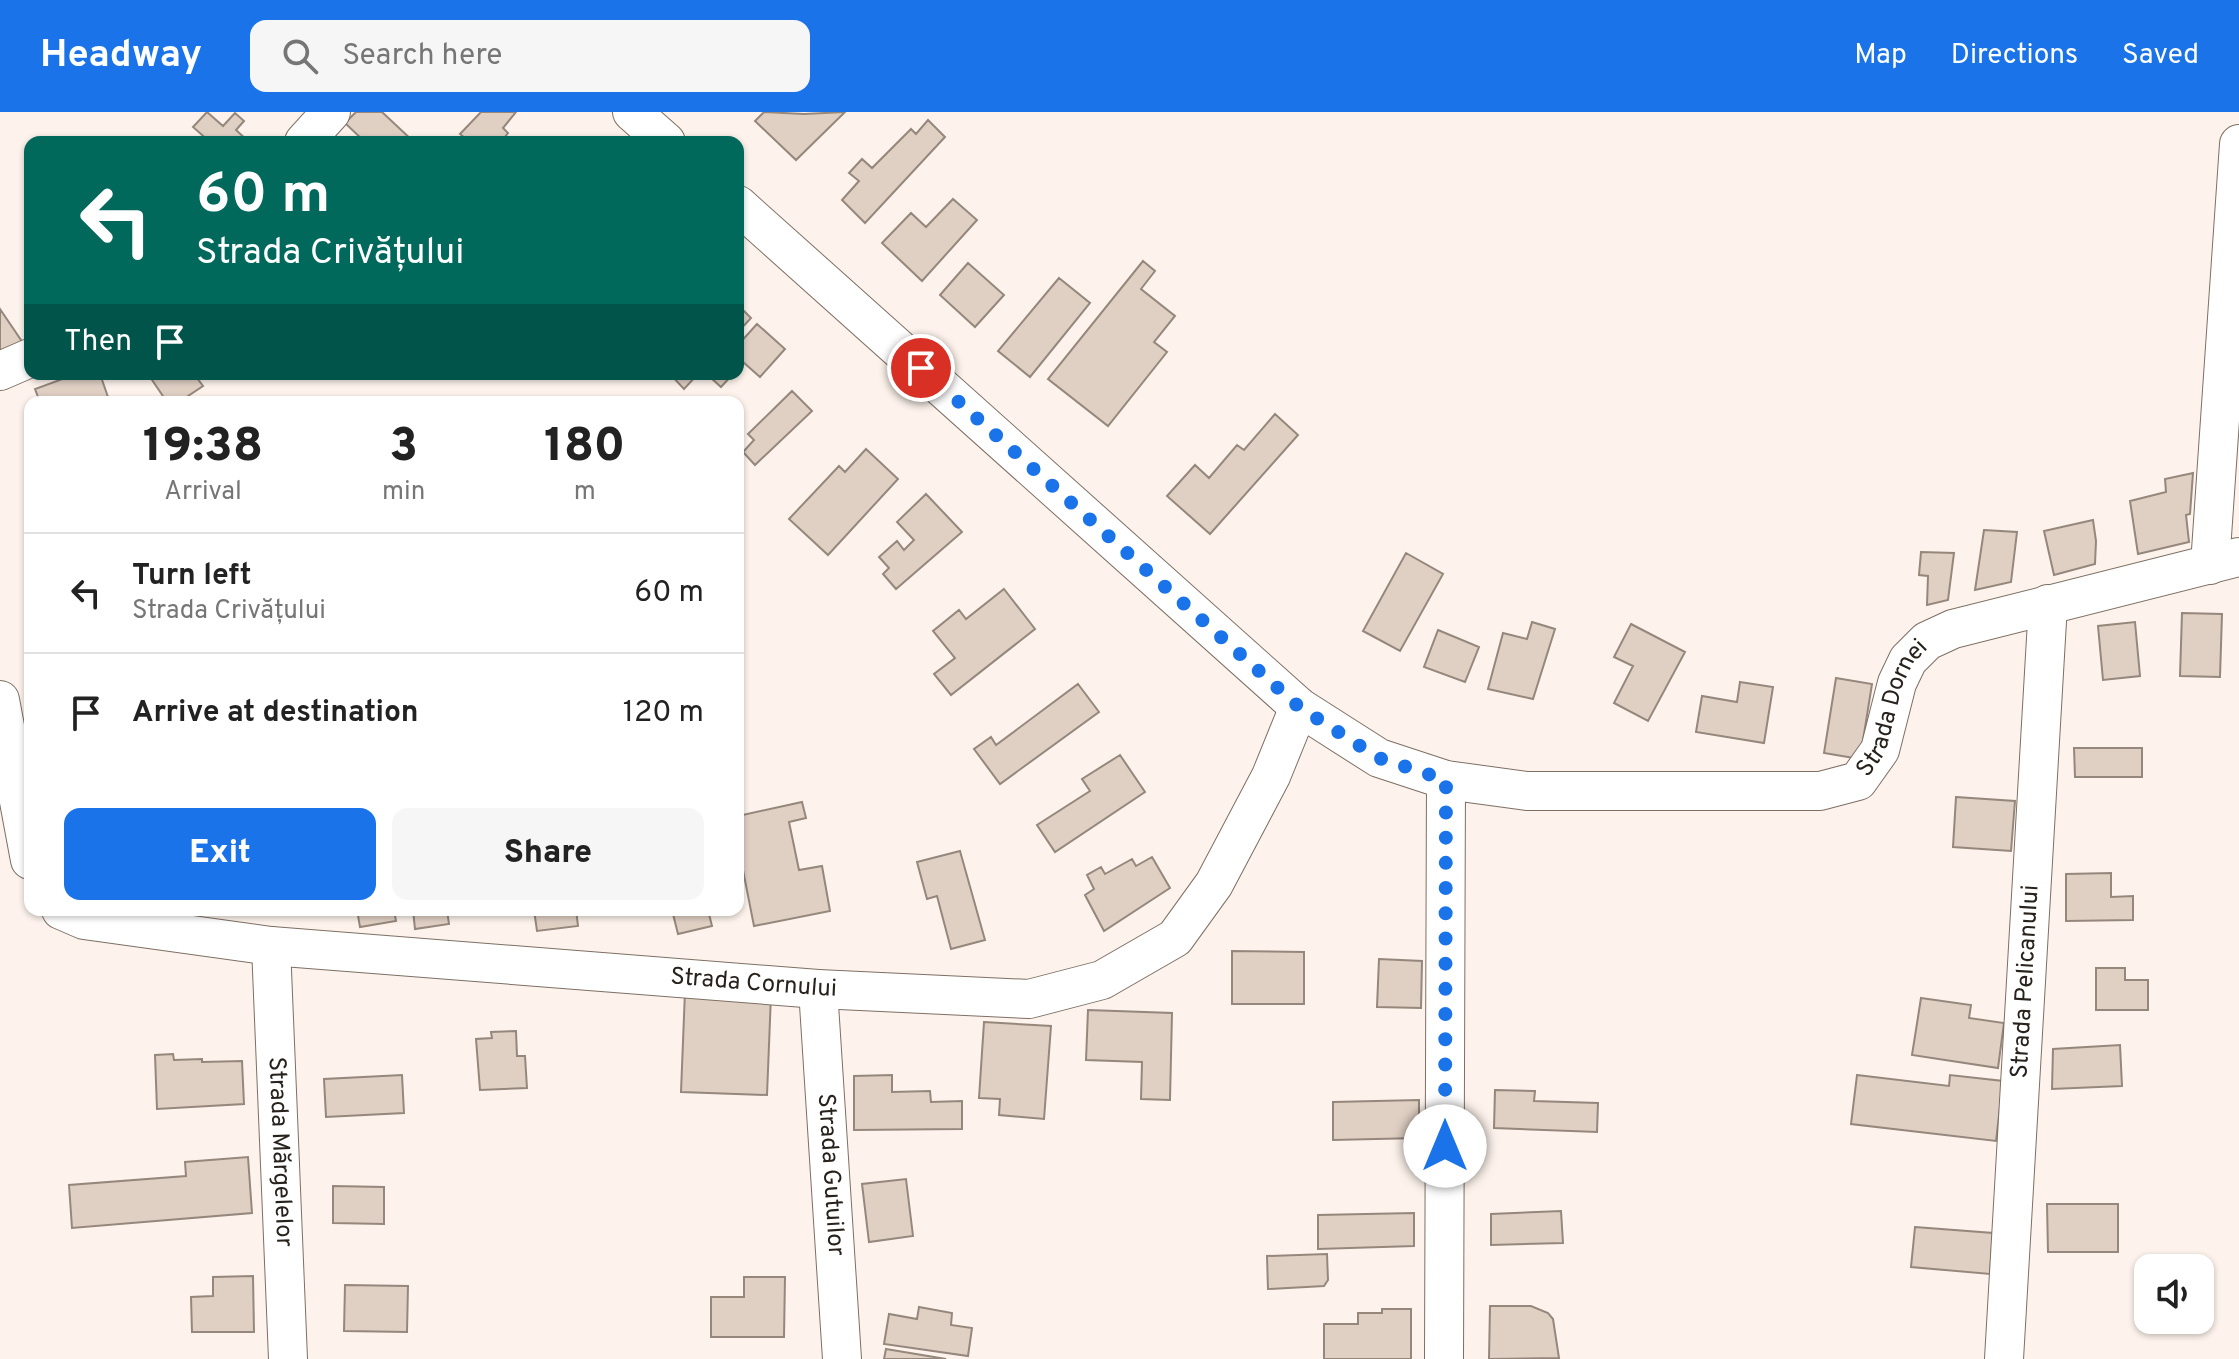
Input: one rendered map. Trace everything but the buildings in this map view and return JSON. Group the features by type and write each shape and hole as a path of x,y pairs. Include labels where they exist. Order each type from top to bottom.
{"street":[{"path":"309,136 331,112"},
{"path":"632,112 659,136"},
{"path":"2224,561 2239,144"},
{"name":"Strada Dornei","path":"744,210 1299,707 1379,758 1446,780 1527,791 1820,791 1858,781 1880,750 1897,683 1908,660 1927,641 1953,629 2224,561"},
{"path":"0,371 24,361"},
{"name":"Strada Pelicanului","path":"2004,1359 2048,604"},
{"path":"0,700 24,828"},
{"name":"Strada Cornului","path":"75,916 84,920 271,946 818,989 1029,999 1102,980 1175,938 1214,884 1271,776 1299,707"},
{"path":"1444,1359 1446,780"},
{"name":"Strada Mărgelelor","path":"271,946 288,1359"},
{"name":"Strada Gutuilor","path":"818,989 842,1359"}],"route":[{"path":"921,368 1299,707 1379,758 1446,780 1445,1146"}]}
